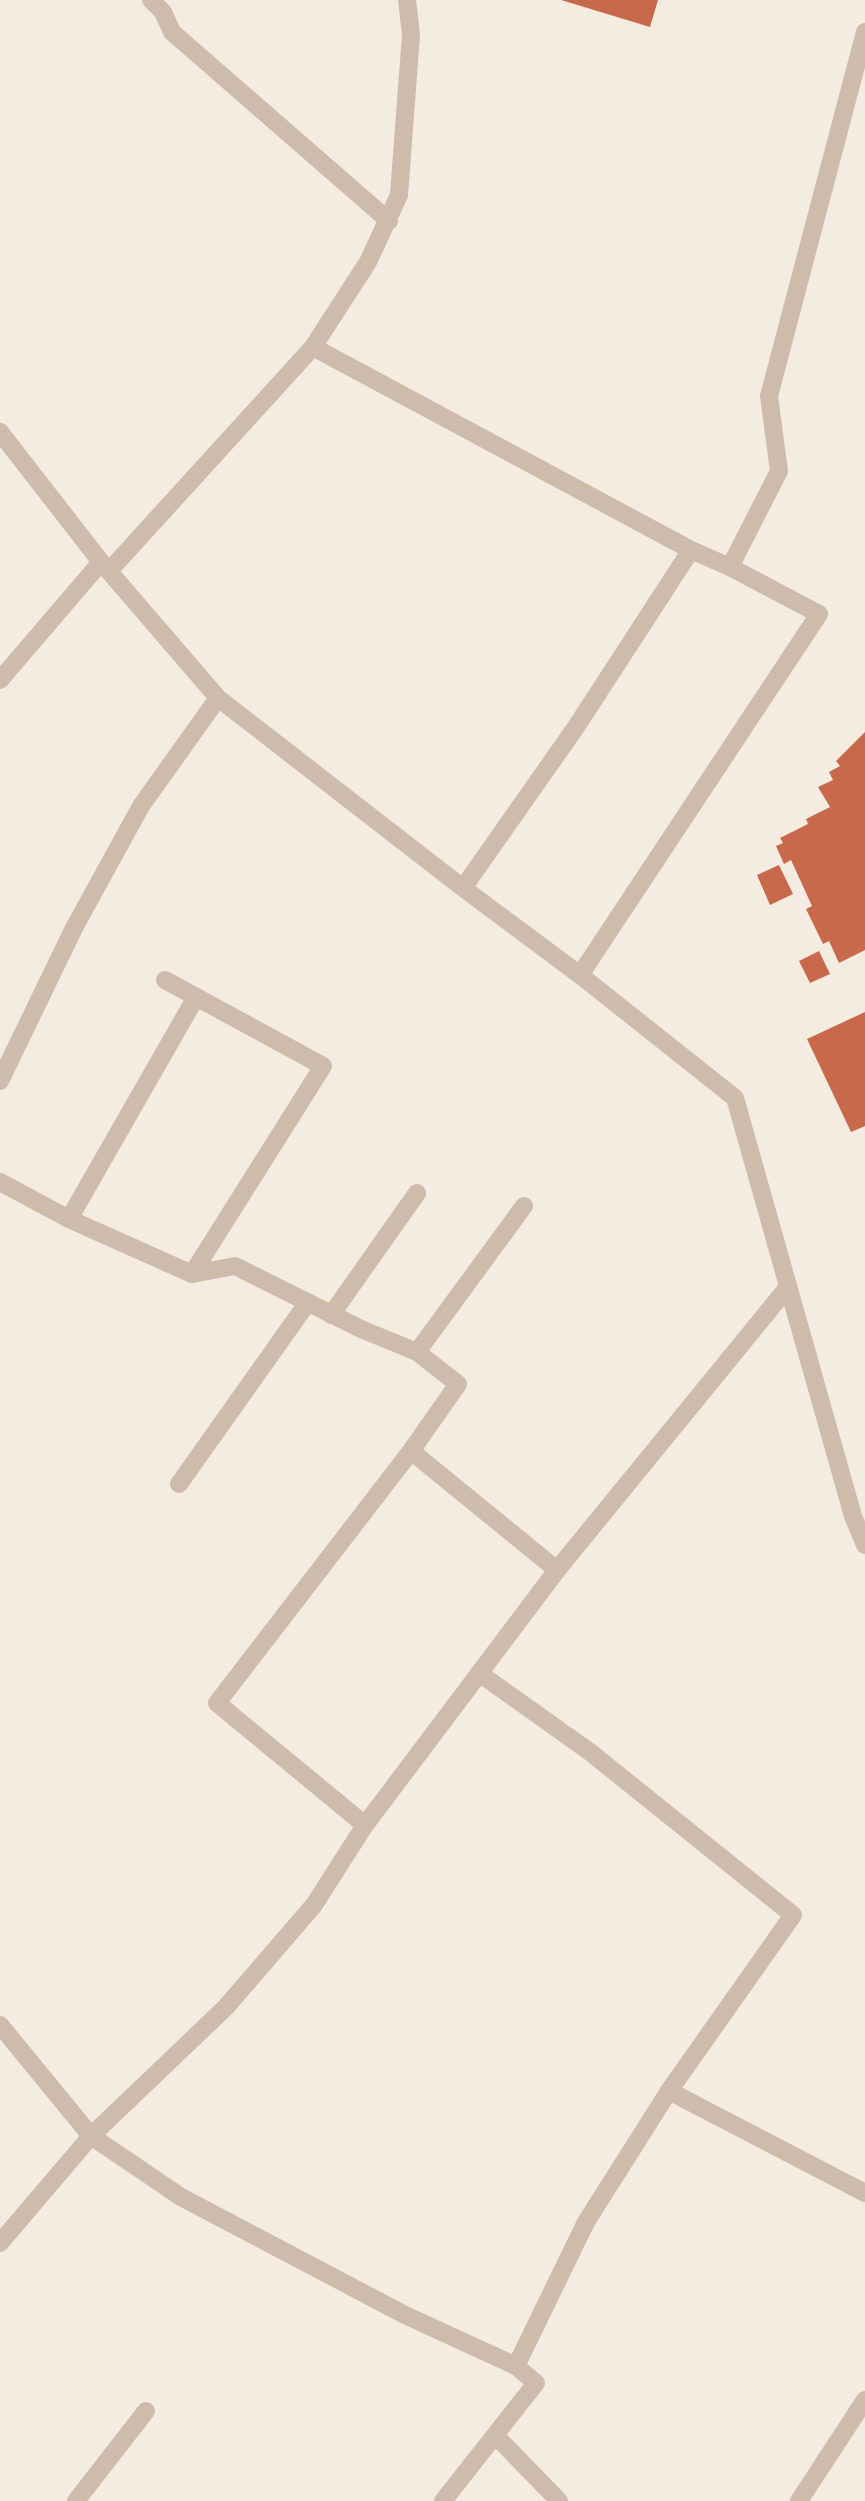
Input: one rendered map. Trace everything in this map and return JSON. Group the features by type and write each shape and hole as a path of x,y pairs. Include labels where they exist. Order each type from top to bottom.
{"street":[{"path":"150,0 163,12 172,32 389,221"},
{"path":"0,680 313,346 368,262 399,195 411,35 407,0"},
{"path":"730,567 779,471 769,396 865,32"},
{"path":"313,346 691,550 730,567 819,614 580,975"},
{"path":"0,432 105,567 218,698 736,1098 853,1516 865,1545"},
{"path":"463,888 576,727 691,550"},
{"path":"0,1081 74,928 141,806 218,698"},
{"path":"165,980 323,1066 192,1274"},
{"path":"69,1219 196,997"},
{"path":"0,1182 69,1219 192,1274 235,1266 331,1315 416,1352 458,1384 411,1451 217,1703 365,1825"},
{"path":"331,1315 417,1193"},
{"path":"416,1352 524,1206"},
{"path":"0,2243 91,2136 226,2007 314,1905 365,1825 557,1570 788,1287"},
{"path":"179,1484 307,1302"},
{"path":"411,1451 557,1570"},
{"path":"479,1674 590,1752 793,1915 669,2091 586,2222 516,2367"},
{"path":"0,2025 91,2136 181,2197 405,2315 516,2367 536,2383 443,2501"},
{"path":"669,2091 865,2193"},
{"path":"799,2501 865,2400"},
{"path":"76,2501 146,2411"},
{"path":"495,2435 559,2501"}],"building":[{"path":"561,0 658,0 650,27"},
{"path":"865,732 865,950 839,963 829,941 823,944 806,909 812,906 791,860 784,864 776,846 783,843 780,838 808,824 806,819 830,807 818,787 833,780 829,772 840,766 836,761"},
{"path":"779,865 793,894 770,905 757,875"},
{"path":"819,951 830,974 810,983 799,961"},
{"path":"865,1012 865,1126 851,1132 807,1039"}]}
